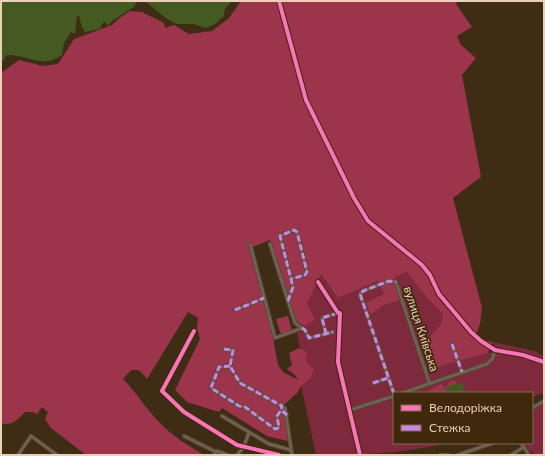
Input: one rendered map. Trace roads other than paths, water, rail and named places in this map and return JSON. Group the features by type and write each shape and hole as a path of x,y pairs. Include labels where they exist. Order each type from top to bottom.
{"street":[{"path":"279,1 306,100 361,210 368,221 422,265 430,275 439,294 465,326 481,341 495,350 523,355 544,362"},
{"path":"288,301 293,287 280,236 294,230 297,232 307,272 305,275 291,279"},
{"path":"250,244 275,338 302,328"},
{"path":"270,244 295,323 305,330 309,338 333,332"},
{"name":"вулиця Київська","path":"388,378 360,294 363,291 389,281 396,282 429,382"},
{"path":"318,282 338,312 340,312 338,362 360,455"},
{"path":"235,310 264,298"},
{"path":"326,334 322,318 338,312"},
{"path":"194,331 162,390 184,412 243,448 279,455"},
{"path":"452,344 462,372"},
{"path":"224,349 232,350 230,366 240,383 282,406 277,416 279,428 275,429 245,407 240,406 211,388 219,367 230,366"},
{"path":"404,392 429,382 487,364 493,358 495,350"},
{"path":"373,383 388,378 393,392"},
{"path":"350,410 393,395"},
{"path":"533,407 544,401"},
{"path":"286,408 292,455"},
{"path":"281,410 287,415"},
{"path":"222,416 269,444 291,450"},
{"path":"237,455 243,448 249,433"},
{"path":"18,455 31,436 57,455"},
{"path":"184,436 216,452 228,455"},
{"path":"458,455 490,444"},
{"path":"522,444 529,455"},
{"path":"511,455 524,447"},
{"path":"440,455 449,455"}]}
